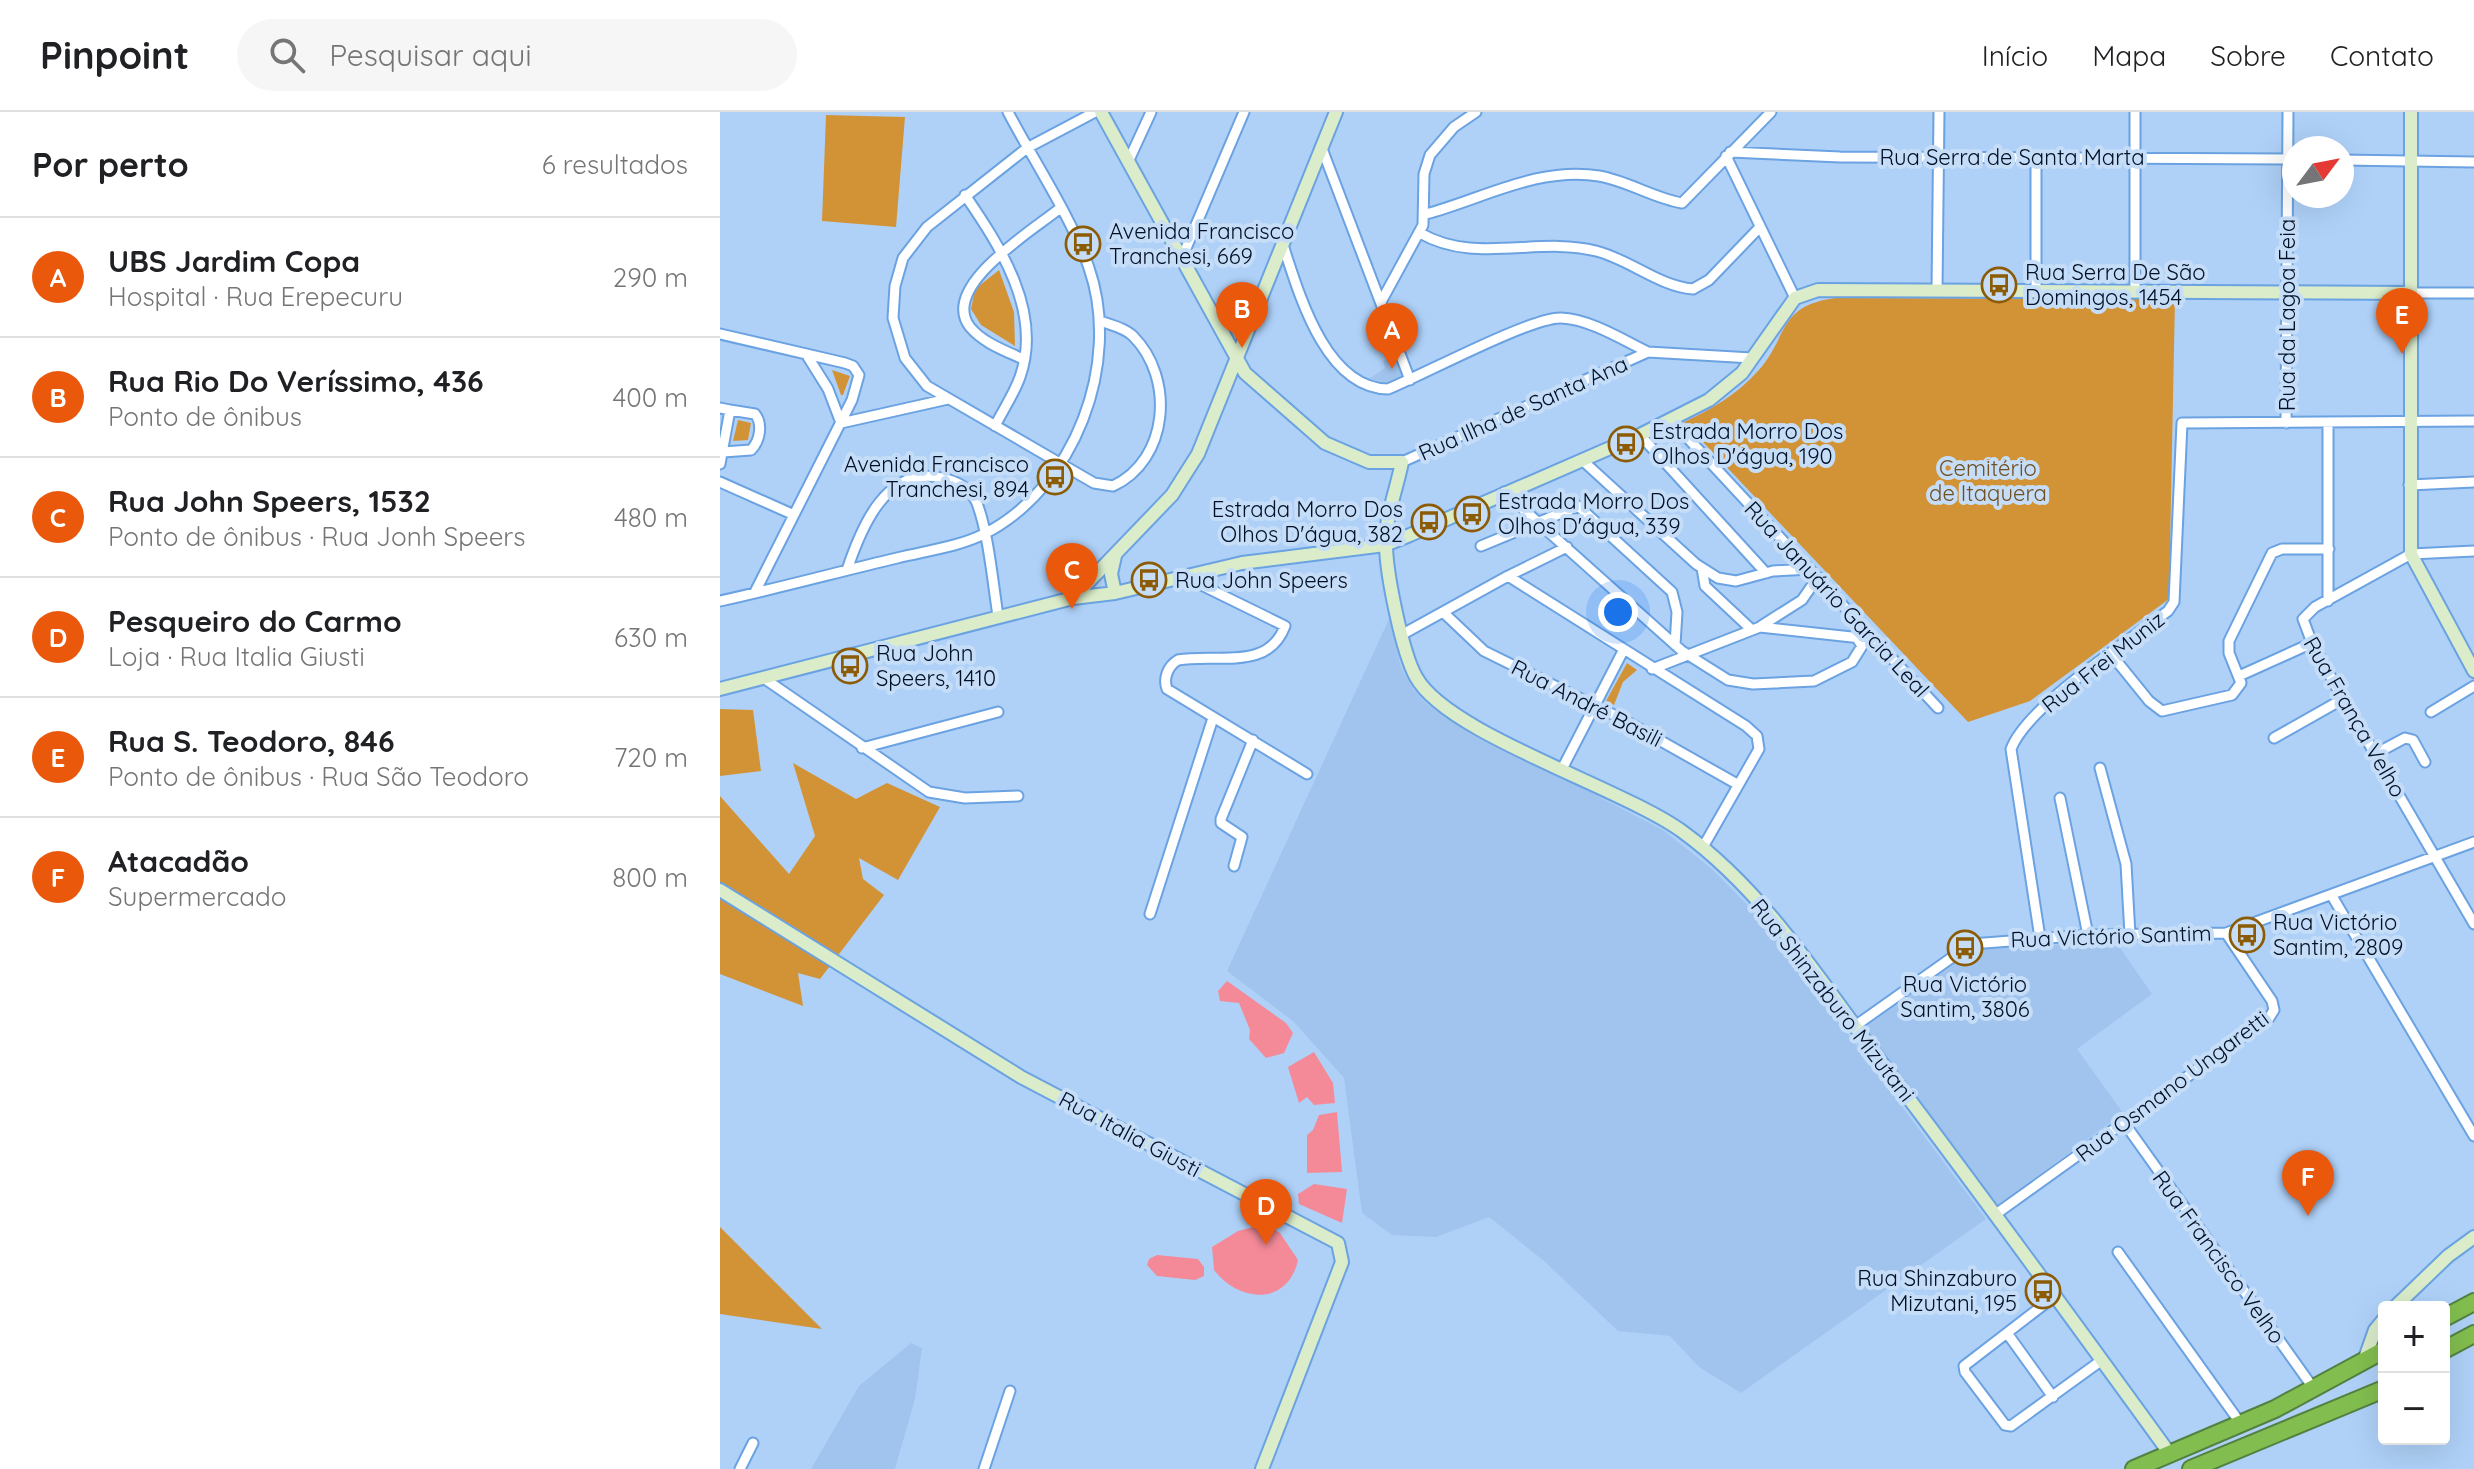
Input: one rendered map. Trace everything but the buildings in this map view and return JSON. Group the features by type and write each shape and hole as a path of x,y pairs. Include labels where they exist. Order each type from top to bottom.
{"highway":[{"path":"2450,1315 2474,1302"},
{"path":"2450,1347 2474,1334"},
{"path":"2450,1355 2474,1342"},
{"path":"2134,1469 2241,1424 2314,1389 2378,1353"},
{"path":"2191,1469 2378,1391"}],"street":[{"path":"720,601 983,535 1036,495 1059,462 1090,400 1099,362 1100,321 1089,267 1008,112"},
{"path":"1095,112 1027,148 965,195 912,244 895,286 893,318 899,346 927,386 1094,483 1113,486 1135,469 1160,426 1162,397 1153,369 1141,347 1129,333 1100,321"},
{"name":"Rua Ilha de Santa Ana","path":"1101,112 1245,373 1325,443 1369,462 1402,462 1648,352 1752,358"},
{"path":"1128,162 1151,112"},
{"path":"1181,261 1244,112"},
{"path":"1073,598 1186,476 1198,454 1336,112"},
{"path":"1381,302 1420,233 1426,214 1424,174 1430,155 1454,127 1476,112"},
{"path":"1426,214 1515,184 1572,175 1608,178 1682,203 1771,112"},
{"path":"1937,290 1939,112"},
{"path":"2135,112 2135,291"},
{"name":"Rua da Lagoa Feia","path":"2288,112 2289,136"},
{"path":"2411,112 2411,554 2474,671"},
{"path":"1321,146 1410,380"},
{"path":"1728,154 1795,298"},
{"name":"Rua Serra de Santa Marta","path":"1728,154 2282,159"},
{"path":"2036,158 2036,291"},
{"path":"2354,160 2474,162"},
{"path":"965,195 1003,255 1023,313 1020,376 995,426"},
{"name":"Rua da Lagoa Feia","path":"2286,423 2289,208"},
{"path":"1023,359 978,334 964,312 964,295 969,285 1059,209"},
{"path":"1420,233 1446,245 1472,249 1561,246 1595,251 1674,285 1693,289 1705,284 1760,227"},
{"path":"1282,242 1307,317 1319,339 1342,365 1378,389 1388,389 1530,326 1558,318 1577,321 1648,352"},
{"path":"720,689 1073,598 1115,593 1210,569 1385,545 1640,435 1724,390 1752,358 1795,298 1830,289 2474,293"},
{"path":"1217,327 1246,332"},
{"path":"720,334 808,357 845,363 857,369 859,382 755,592"},
{"path":"808,357 828,389 841,423"},
{"path":"841,423 948,399"},
{"path":"720,464 725,409 755,414 760,427 757,444 751,450 723,452"},
{"name":"Rua Januário Garcia Leal","path":"1671,420 1938,708"},
{"path":"2286,423 2474,421"},
{"name":"Rua Frei Muniz","path":"2040,938 2011,749 2030,720 2168,611 2174,602 2182,423 2286,423"},
{"path":"2328,423 2328,601"},
{"path":"1640,435 1766,573"},
{"path":"1582,460 1702,568 1726,581 1766,573 1814,573 1802,600 1756,629 1652,669"},
{"name":"Rua Shinzaburo Mizutani","path":"1402,462 1385,545 1403,634 1416,677 1442,706 1661,817 1703,847 1757,899 1996,1214 2170,1454"},
{"path":"847,570 854,548 884,494 914,479 934,476 961,484 976,502 998,616"},
{"path":"720,482 792,514"},
{"path":"2409,485 2474,482"},
{"path":"1504,492 1688,656 1728,680 1799,684 1821,679 1857,658 1860,642"},
{"path":"1481,546 1570,507 1582,509 1672,592 1676,600 1675,645"},
{"path":"1403,634 1567,547"},
{"path":"2111,654 2149,701 2162,711 2232,695 2241,688 2229,653 2229,641 2268,559 2282,549 2329,549"},
{"path":"2411,554 2474,551"},
{"path":"1115,593 1111,574 1117,553"},
{"name":"Rua França Velho","path":"2411,554 2328,601 2303,619 2312,643 2343,699 2474,924"},
{"path":"1702,568 1705,586 1756,629 1860,642 1872,636"},
{"path":"1210,569 1213,590"},
{"path":"1183,576 1285,626 1274,648 1258,656 1185,659 1170,666 1165,680 1167,689 1307,774"},
{"path":"1508,576 1746,726 1757,736 1759,749 1703,847"},
{"name":"Rua André Basili","path":"1444,613 1484,651 1595,705 1737,784"},
{"path":"2239,676 2312,643"},
{"path":"1562,769 1623,651"},
{"path":"765,679 929,792 965,798 1018,796"},
{"path":"2431,712 2474,686"},
{"path":"2274,738 2343,699"},
{"path":"862,748 998,712"},
{"path":"1150,914 1213,718"},
{"path":"2375,754 2405,738 2413,740 2425,762"},
{"path":"1234,866 1242,837 1221,823 1221,819 1253,740"},
{"path":"2100,768 2126,864 2130,935"},
{"path":"2060,798 2088,935"},
{"name":"Rua Victório Santim","path":"1855,1026 1971,944 2088,935 2226,933 2474,842"},
{"name":"Rua Italia Giusti","path":"720,890 1021,1077 1338,1243 1342,1262 1262,1469"},
{"path":"2332,896 2474,1136"},
{"name":"Rua Osmano Ungaretti","path":"1996,1214 2125,1124 2272,1014 2272,1001 2226,933"},
{"name":"Rua Francisco Velho","path":"2125,1124 2314,1389"},
{"path":"2401,1301 2448,1256 2474,1237"},
{"path":"2118,1252 2241,1424"},
{"path":"2055,1296 1964,1366 1965,1372 2005,1425 2014,1425 2102,1360"},
{"path":"2364,1361 2378,1326"},
{"path":"2375,1330 2378,1336"},
{"path":"2007,1333 2053,1397"},
{"path":"984,1469 1010,1391"},
{"path":"740,1469 753,1443"}],"shaded area":[{"path":"1396,356 1402,375 1399,378 1388,383 1369,379 1385,368 1383,361"},
{"path":"1389,619 1401,667 1413,689 1428,705 1452,721 1663,830 1712,869 1765,923 1986,1219 1741,1393 1699,1367 1670,1336 1618,1331 1544,1261 1489,1217 1436,1237 1392,1235 1362,1213 1344,1078 1294,1022 1227,971"},
{"path":"2116,942 2152,994 2077,1049 2123,1113 1998,1205 1865,1027 1977,948"},
{"path":"1227,981 1286,1023 1293,1033 1284,1053 1266,1058 1249,1039 1250,1030 1239,1003 1220,1001 1218,991"},
{"path":"1314,1052 1333,1083 1335,1103 1314,1105 1307,1097 1299,1103 1288,1067"},
{"path":"1337,1112 1342,1172 1307,1173 1307,1135 1313,1130 1319,1115"},
{"path":"1314,1184 1347,1189 1342,1223 1299,1204 1298,1194"},
{"path":"1265,1224 1280,1233 1298,1260 1293,1275 1284,1286 1262,1295 1236,1289 1214,1270 1212,1247 1238,1231"},
{"path":"1157,1255 1198,1259 1204,1267 1204,1276 1195,1280 1157,1276 1147,1265 1149,1259"},
{"path":"911,1343 922,1348 915,1399 895,1469 811,1469 859,1386"}],"green space":[{"path":"826,115 905,117 896,227 822,221"},
{"path":"999,270 1014,312 1015,346 981,325 971,309 975,289"},
{"name":"Cemitério de Itaquera","path":"1835,298 2175,299 2169,599 2030,701 1968,722 1684,422 1741,388 1767,359 1786,325 1802,308"},
{"path":"832,370 850,376 843,395 841,395"},
{"path":"738,420 751,423 748,440 733,441"},
{"path":"1627,663 1637,670 1623,682 1614,705 1606,701"},
{"path":"720,709 753,710 761,771 720,776"},
{"path":"793,763 856,799 887,783 940,807 898,880 859,858 863,879 884,895 820,979 798,973 803,1006 720,974 720,796 789,874 815,836"},
{"path":"720,1227 822,1329 720,1314"}],"place":[{"name":"Avenida Francisco Tranchesi, 669","path":"1083,244"},
{"name":"Rua Serra De São Domingos, 1454","path":"1999,285"},
{"name":"Rua Rio Do Veríssimo, 436","path":"1242,348"},
{"name":"Rua S. Teodoro, 846","path":"2402,354"},
{"name":"UBS Jardim Copa","path":"1392,369"},
{"name":"Estrada Morro Dos Olhos D'água, 190","path":"1626,444"},
{"name":"Avenida Francisco Tranchesi, 894","path":"1055,477"},
{"name":"Estrada Morro Dos Olhos D'água, 339","path":"1472,514"},
{"name":"Estrada Morro Dos Olhos D'água, 382","path":"1429,522"},
{"name":"Rua John Speers","path":"1149,580"},
{"name":"Rua John Speers, 1532","path":"1072,609"},
{"name":"Rua John Speers, 1410","path":"850,666"},
{"name":"Rua Victório Santim, 2809","path":"2247,935"},
{"name":"Rua Victório Santim, 3806","path":"1965,948"},
{"name":"Atacadão","path":"2308,1216"},
{"name":"Pesqueiro do Carmo","path":"1266,1245"},
{"name":"Rua Shinzaburo Mizutani, 195","path":"2043,1291"}]}
